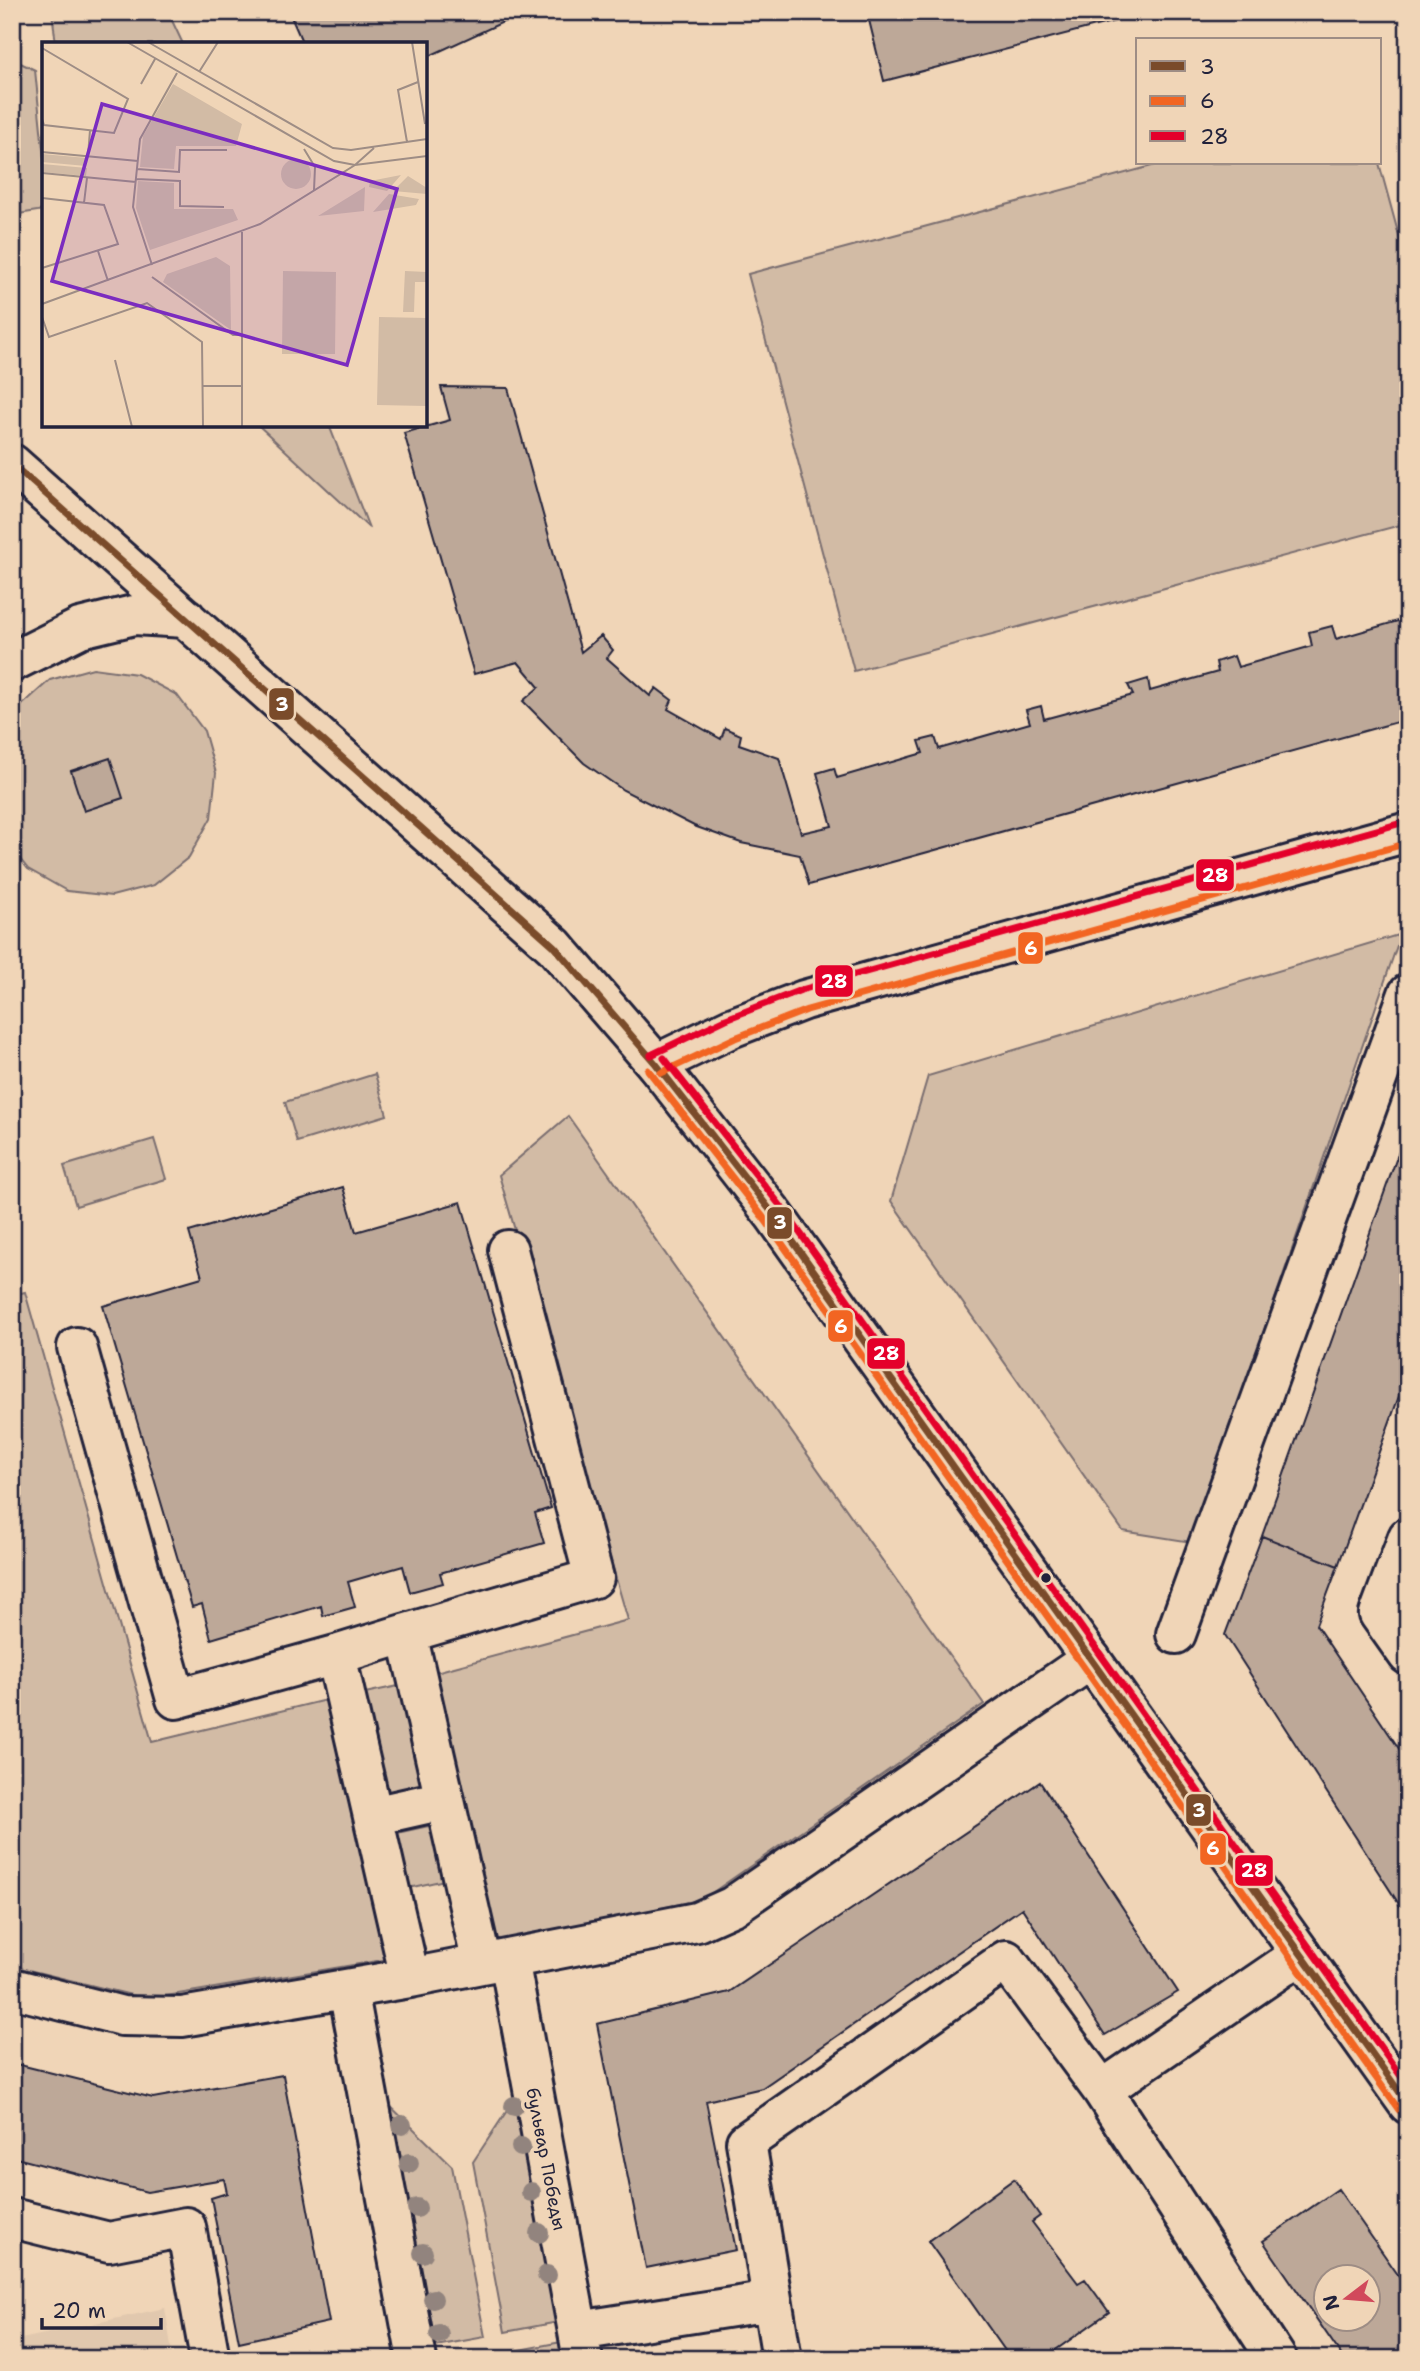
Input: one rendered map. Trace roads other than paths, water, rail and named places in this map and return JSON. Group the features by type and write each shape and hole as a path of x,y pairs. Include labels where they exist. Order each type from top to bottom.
{"street":[{"path":"12,464 554,946 656,1064 774,1216 1408,2104"},
{"path":"12,662 80,628 134,615 186,618"},
{"path":"656,1064 731,1028 804,1000 1408,832"},
{"path":"1176,1634 1408,995"},
{"path":"77,1347 176,1699 336,1655 594,1578 508,1250"},
{"path":"1408,1537 1379,1614 1408,1655"},
{"name":"бульвар Победы","path":"407,1633 444,1800 496,1961 581,2345"},
{"path":"336,1655 410,1978"},
{"path":"12,1987 121,2016 182,2017 410,1978 697,1922 733,1906 1091,1659"},
{"path":"373,1816 444,1800"},
{"path":"1102,2091 1301,1954"},
{"path":"782,2359 746,2142 1006,1960 1102,2091 1277,2359"},
{"path":"348,1989 416,2359"},
{"path":"12,2218 108,2242 186,2227 210,2359"},
{"path":"581,2345 771,2301"}]}
